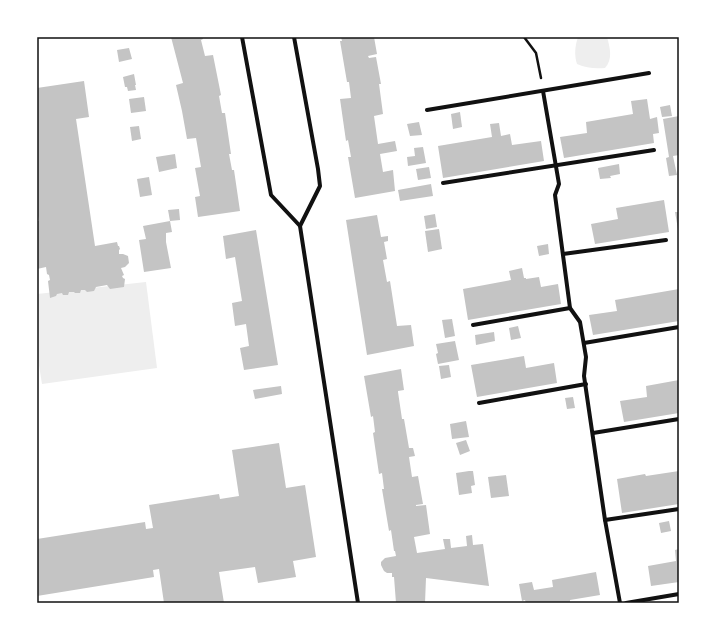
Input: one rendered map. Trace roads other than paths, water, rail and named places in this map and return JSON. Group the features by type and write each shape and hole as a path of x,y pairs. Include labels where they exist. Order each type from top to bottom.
{"street":[{"path":"242,37 271,195 300,226 358,603"},
{"path":"294,37 320,186 300,226"},
{"path":"427,110 648,73"},
{"path":"543,91 558,184 555,195 570,308 580,322 584,343 586,357 584,376 620,603"},
{"path":"443,183 654,150"},
{"path":"563,254 666,240"},
{"path":"473,325 570,308"},
{"path":"584,343 679,327"},
{"path":"479,403 586,384"},
{"path":"593,433 679,419"},
{"path":"606,520 679,509"},
{"path":"626,603 679,594"}]}
